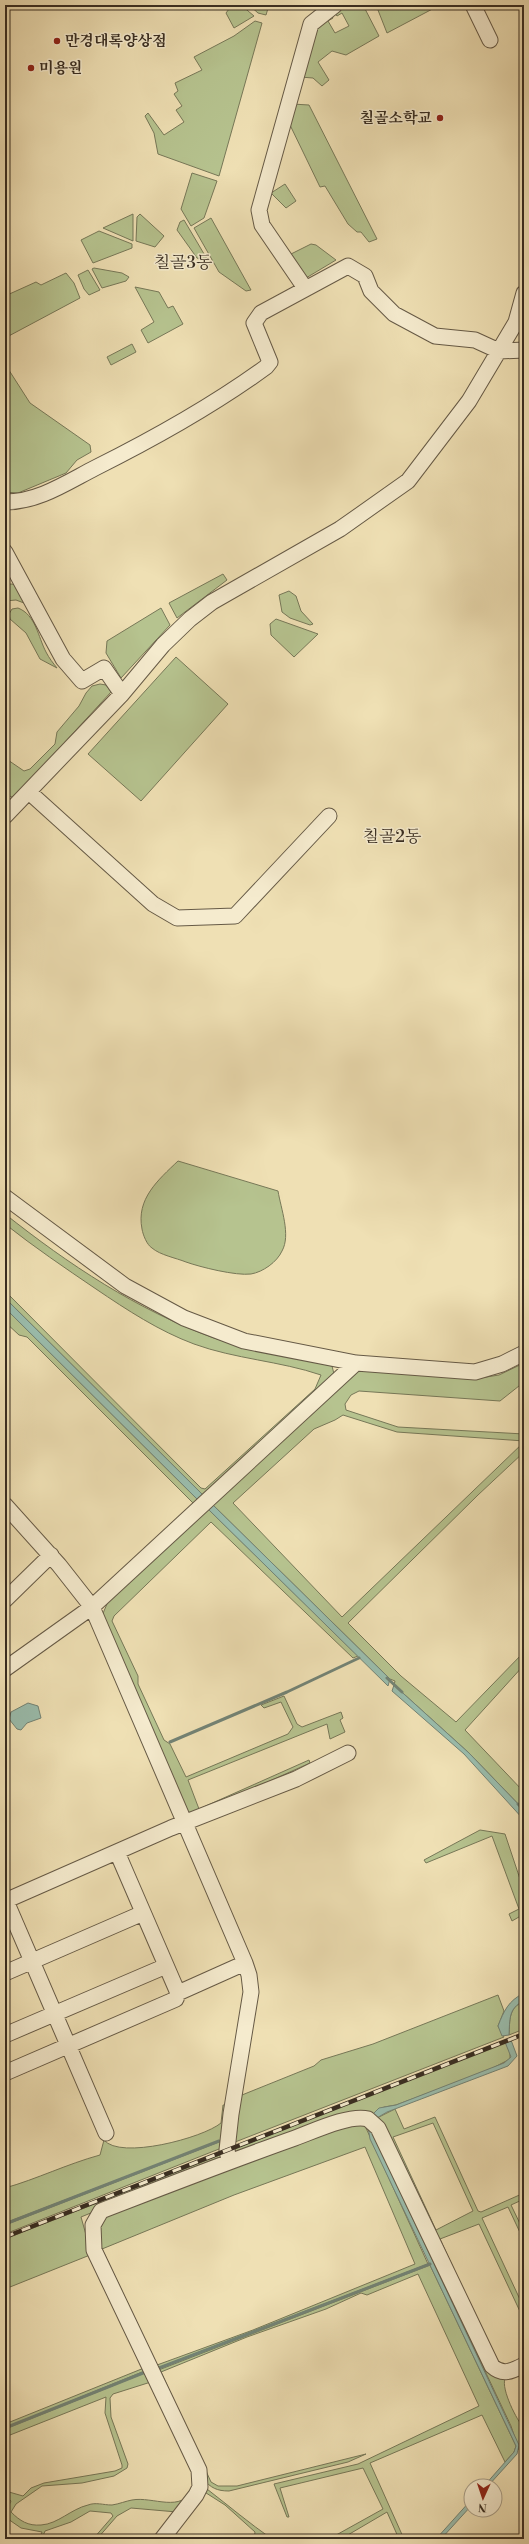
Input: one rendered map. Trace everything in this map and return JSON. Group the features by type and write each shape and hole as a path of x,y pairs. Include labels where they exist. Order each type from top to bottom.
{"street":[{"path":"305,288 262,225 259,210 311,24 335,5"},
{"path":"473,5 490,40"},
{"path":"5,502 20,502 44,494 163,434 225,397 270,362 254,323 261,313 348,266 365,276 371,291 394,314 435,336 475,340 499,351 524,350"},
{"path":"5,816 122,694 163,645 206,607 340,529 408,481 470,401 516,322 524,293"},
{"path":"5,552 63,659 82,681 104,668 122,694"},
{"path":"29,792 153,904 177,918 235,916 329,816"},
{"path":"5,1197 20,1210 125,1286 184,1318 244,1341 356,1364 475,1372 502,1364 524,1353"},
{"path":"5,1669 92,1607 356,1364"},
{"path":"5,1505 51,1556 92,1607 245,1963 249,1975 251,1992 231,2114 227,2150 229,2161"},
{"path":"5,1600 51,1556"},
{"path":"106,2133 5,1901 185,1823 296,1779 348,1753"},
{"path":"5,2073 176,1999 178,1993 117,1852"},
{"path":"5,1974 143,1913"},
{"path":"178,1993 245,1963"},
{"path":"5,2035 166,1966"},
{"path":"162,2539 196,2495 200,2487 199,2470 94,2250 93,2225 101,2211 229,2161 352,2118 368,2118 378,2128 492,2366 498,2371 508,2372 524,2366"}],"green space":[{"path":"232,5 241,5 254,16 234,28 226,13"},
{"path":"249,5 269,5 266,15 258,13"},
{"path":"347,5 363,5 379,36 346,55 332,51 318,62 329,80 322,86 313,78 300,77 314,25 331,14 333,18 328,21 335,33 349,26 342,13 337,16 334,12"},
{"path":"376,5 440,5 387,33"},
{"path":"255,21 262,23 219,176 158,154 154,133 145,116 148,113 164,135 184,122 176,110 182,106 174,94 178,91 175,83 202,70 194,57 234,36"},
{"path":"292,104 309,105 377,239 369,242 361,232 357,232 348,224 325,186 320,187 290,125"},
{"path":"192,173 217,181 204,218 191,226 181,209"},
{"path":"285,184 296,201 286,208 271,193"},
{"path":"133,214 133,241 103,228"},
{"path":"140,214 164,236 155,247 136,241 137,217"},
{"path":"211,218 251,290 246,291 219,272 194,228"},
{"path":"184,220 210,264 197,258 177,230 180,222"},
{"path":"99,231 132,244 132,248 93,263 81,240"},
{"path":"311,244 316,245 336,260 306,278 289,255"},
{"path":"94,268 122,273 129,277 126,281 102,288 92,269"},
{"path":"88,270 100,290 89,295 84,289 78,275"},
{"path":"66,273 74,283 80,298 5,338 5,296 36,282 41,285"},
{"path":"135,287 159,292 168,308 173,306 183,324 148,343 141,330 154,322"},
{"path":"132,344 136,352 111,365 107,357"},
{"path":"5,364 30,403 90,445 91,452 77,460 66,473 18,493 5,492"},
{"path":"223,574 227,580 177,618 169,603"},
{"path":"5,585 18,585 32,606 16,600 5,601"},
{"path":"289,591 296,596 301,611 313,624 310,625 290,618 282,612 279,595"},
{"path":"18,608 24,611 33,621 46,652 57,668 40,659 26,633 10,619 9,614 12,609"},
{"path":"161,608 170,625 121,678 106,653 107,641"},
{"path":"276,619 318,634 294,657 271,635 270,624"},
{"path":"176,657 228,704 141,801 88,754"},
{"path":"100,684 106,685 111,692 18,793 12,797 5,794 5,758 24,771 30,769 55,744 57,732 79,706 86,693 92,686"},
{"path":"178,1161 278,1191 286,1237 285,1245 280,1255 273,1263 256,1273 236,1274 192,1264 164,1254 148,1245 143,1234 141,1218 145,1199 156,1183"},
{"path":"5,1214 53,1251 79,1268 131,1300 158,1314 185,1327 228,1343 332,1366 334,1374 206,1498 5,1298 5,1291 201,1488 205,1489 315,1389 321,1375 290,1366 241,1357 210,1349 168,1333 119,1305 38,1249 5,1224"},
{"path":"5,1308 201,1503 196,1506 27,1337 19,1335 5,1322"},
{"path":"524,1363 524,1382 500,1401 359,1391 351,1395 345,1404 346,1410 398,1427 524,1434 524,1441 397,1432 343,1415 314,1429 233,1503 342,1617 524,1442 524,1452 478,1495 348,1623 401,1676 456,1722 524,1652 524,1665 465,1730 524,1792 524,1810 469,1753 394,1685 395,1681 390,1679 213,1505 359,1369 474,1379 499,1375"},
{"path":"208,1509 358,1656 353,1658 211,1522 114,1616 112,1621 138,1676 138,1684 164,1740 170,1744 186,1777 288,1734 293,1727 281,1702 264,1708 261,1705 284,1696 297,1724 302,1727 341,1712 343,1718 340,1720 345,1732 330,1739 327,1724 188,1780 199,1809 309,1760 310,1763 196,1814 188,1813 101,1618 107,1604 120,1590"},
{"path":"480,1830 505,1834 524,1891 524,1914 512,1921 509,1914 519,1909 492,1836 426,1863 424,1860"},
{"path":"498,1995 504,2011 498,2026 504,2037 230,2144 237,2097 314,2066 321,2060 373,2044"},
{"path":"524,2001 524,2029 509,2035 512,2011"},
{"path":"505,2042 510,2051 510,2059 485,2072 396,2105 384,2107 372,2115 232,2156 229,2151"},
{"path":"223,2105 227,2105 224,2139 5,2223 5,2188 100,2155 104,2140 113,2146 126,2148 162,2145 197,2135 221,2123"},
{"path":"395,2109 404,2129 435,2117 478,2211 481,2212 524,2193 524,2199 511,2205 524,2232 524,2241 508,2207 482,2218 524,2308 524,2320 479,2224 440,2239 500,2370 375,2119","holes":["433,2123 473,2211 436,2230 393,2137"]},
{"path":"367,2121 505,2379 504,2384 507,2397 524,2428 524,2444 519,2450 511,2426 375,2138 366,2128 428,2264 155,2369 98,2248 100,2216 350,2123","holes":["365,2147 415,2264 253,2330 157,2365 102,2249 234,2195"]},
{"path":"224,2140 224,2147 5,2234 5,2225"},
{"path":"225,2153 225,2158 81,2217 90,2249 147,2370 5,2428 5,2424 144,2368 90,2255 5,2289 5,2239"},
{"path":"430,2265 516,2446 514,2452 505,2462 482,2415 370,2463 404,2539 399,2539 387,2512 341,2539 329,2539 383,2509 363,2468 280,2488 289,2517 287,2517 274,2484 358,2464 479,2406 418,2274 367,2295 361,2293 326,2309 247,2337 161,2372 211,2482 218,2486 237,2486 366,2454 348,2462 229,2491 218,2490 203,2479 156,2371"},
{"path":"147,2372 151,2373 173,2421 154,2381 113,2394 110,2398 111,2417 128,2464 127,2468 114,2476 82,2483 42,2486 16,2504 11,2512 24,2522 32,2525 41,2525 53,2522 91,2504 112,2505 140,2499 166,2502 182,2500 188,2496 193,2488 194,2479 181,2439 198,2476 197,2485 185,2510 160,2539 155,2539 177,2512 131,2508 117,2516 97,2539 93,2539 113,2516 111,2513 90,2511 71,2522 45,2531 43,2536 51,2539 39,2539 42,2532 21,2528 8,2519 5,2523 5,2513 11,2501 5,2495 5,2486 9,2492 23,2496 31,2488 44,2483 115,2471 122,2468 122,2465 105,2413 106,2397 5,2437 5,2429"},
{"path":"207,2489 272,2539 254,2539 255,2532 225,2505 203,2491"}],"shaded area":[{"path":"5,1298 206,1498 201,1503 5,1308"},
{"path":"213,1505 390,1679 388,1686 208,1509"},
{"path":"394,1685 469,1753 524,1810 524,1820 464,1754 392,1691"},
{"path":"28,1703 38,1706 41,1718 27,1723 21,1730 17,1729 9,1719 11,1712"},
{"path":"524,1993 524,2001 512,2011 509,2035 502,2036 498,2026 505,2011 514,1999"},
{"path":"511,2040 517,2056 508,2066 387,2112 375,2119 372,2115 379,2108 396,2105 504,2063 511,2057 505,2042"},
{"path":"367,2121 519,2445 517,2454 495,2478 491,2478 514,2452 516,2446 370,2139"},
{"path":"463,2509 463,2515 441,2539 436,2539"}],"waterway":[{"path":"170,1742 287,1692 359,1658"},
{"path":"387,1678 402,1692"},
{"path":"518,1804 524,1810"},
{"path":"5,2224 219,2141"},
{"path":"159,2368 430,2264"},
{"path":"5,2428 148,2371"}],"tram line":[{"path":"5,7 9,5"}],"railway":[{"path":"5,2237 524,2034"}],"place":[{"name":"만경대록양상점","path":"57,41"},
{"name":"미용원","path":"31,68"},
{"name":"칠골소학교","path":"440,118"}],"district":[{"name":"칠골3동","path":"183,263"},
{"name":"칠골2동","path":"392,837"}]}
